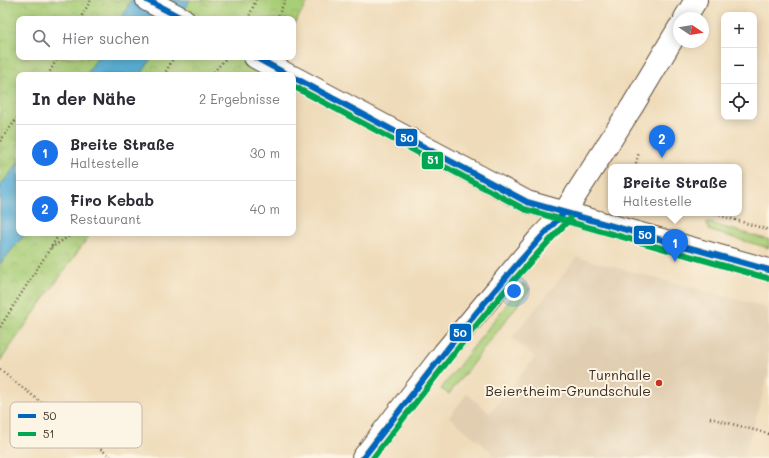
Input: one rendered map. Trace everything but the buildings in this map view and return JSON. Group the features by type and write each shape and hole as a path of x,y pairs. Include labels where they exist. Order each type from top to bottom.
{"street":[{"path":"147,0 177,16"},
{"path":"689,12 696,0"},
{"path":"363,458 444,353 538,240 564,213 633,105 673,38"},
{"path":"260,60 282,72"},
{"path":"296,79 527,202 769,270"}],"path":[{"path":"82,16 91,0"},
{"path":"249,16 256,0"},
{"path":"278,16 285,0"},
{"path":"50,72 56,60"},
{"path":"166,72 172,60"},
{"path":"214,72 225,60"},
{"path":"0,141 16,120"},
{"path":"722,216 769,230"},
{"path":"0,327 58,236"},
{"path":"48,250 69,236"},
{"path":"0,370 41,402"},
{"path":"710,418 769,434"},
{"path":"99,448 112,458"}],"shaded area":[{"path":"577,257 769,308 769,372 744,458 492,458 493,453 449,417 467,394 490,413 535,357 512,338"}],"green space":[{"path":"0,0 309,0 296,21 296,16 16,16 16,60 273,60 266,72 16,72 16,236 89,236 0,361"},
{"path":"706,222 769,240 769,248 710,231"},
{"path":"523,283 530,289 449,394 441,389"}],"water":[{"path":"131,0 190,0 180,16 123,16"},
{"path":"96,60 150,60 143,72 88,72"},
{"path":"16,166 16,236 23,236 0,264 0,186"}],"transit line":[{"name":"50","path":"147,0 177,16"},
{"name":"50","path":"260,60 282,72"},
{"name":"50","path":"296,79 527,202 769,270"},
{"name":"51","path":"296,88 524,209 767,278"},
{"name":"50","path":"363,458 485,302 564,213"},
{"name":"51","path":"373,458 444,366 493,306 543,247 570,219"}],"place":[{"name":"Firo Kebab","path":"662,158"},
{"name":"Breite Straße","path":"675,262"},
{"name":"Turnhalle Beiertheim-Grundschule","path":"659,383"}]}
